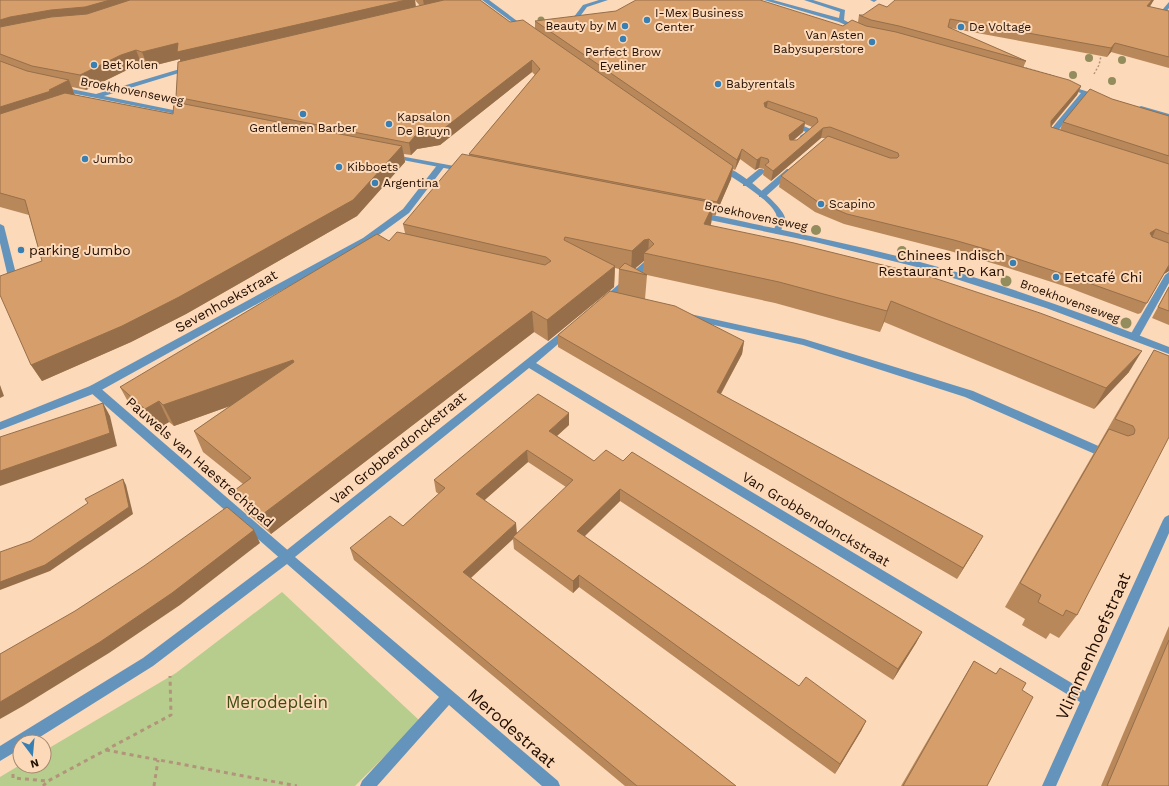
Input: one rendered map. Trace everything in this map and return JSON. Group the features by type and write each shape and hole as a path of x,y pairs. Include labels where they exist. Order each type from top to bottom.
{"street":[{"path":"477,2 484,0 530,32"},
{"path":"573,22 585,6 605,0"},
{"path":"767,0 841,21 850,27 864,31"},
{"path":"795,8 807,0 843,10 841,21"},
{"path":"1169,4 1160,16 1169,18"},
{"path":"81,101 146,80 196,67"},
{"path":"1057,84 1109,99"},
{"name":"Broekhovenseweg","path":"51,86 194,116"},
{"path":"1066,138 1051,134 1086,92"},
{"path":"1131,105 1169,116"},
{"path":"785,121 811,131 797,143"},
{"path":"387,155 472,172"},
{"path":"714,162 762,195 772,204 780,214 781,218 777,232"},
{"name":"Sevenhoekstraat","path":"0,426 94,389 366,240 406,211 441,166"},
{"path":"762,195 796,166"},
{"path":"746,184 762,172"},
{"name":"Broekhovenseweg","path":"692,215 868,252 965,278 1060,309 1169,351"},
{"path":"0,226 13,278 0,283"},
{"path":"366,240 381,244"},
{"path":"596,309 647,264"},
{"path":"1134,337 1169,275"},
{"path":"608,299 623,302"},
{"path":"683,316 804,342 969,394 1112,456"},
{"name":"Van Grobbendonckstraat","path":"287,557 577,324"},
{"name":"Van Grobbendonckstraat","path":"529,363 1088,700"},
{"name":"Pauwels van Haestrechtpad","path":"94,389 287,557"},
{"name":"Vlimmenhoefstraat","path":"1049,786 1169,520"},
{"path":"32,734 148,662 287,557 448,697 367,786"},
{"name":"Merodestraat","path":"448,697 552,786"},
{"path":"0,754 12,747"}],"path":[{"path":"1091,78 1099,65 1101,56"},
{"path":"1019,66 1056,77"},
{"path":"43,786 48,781 171,715 170,645"},
{"path":"106,750 297,786"},
{"path":"154,786 158,760"},
{"path":"12,774 12,778 48,781"}],"green space":[{"name":"Merodeplein","path":"282,592 420,721 355,786 0,786 0,777 12,770 12,774 52,774 52,746 176,673"}],"building":[{"path":"0,0 110,0 85,7 51,10 0,20"},
{"path":"130,0 406,0 177,52 178,43 142,52 136,50 121,55 80,75 32,66 0,54 0,27 51,17 87,14"},
{"path":"444,0 480,0 510,22 523,20 733,166 717,202 469,154 540,69 532,60 438,133 415,136 409,143 176,97 178,62"},
{"path":"636,0 760,0 843,26 852,20 866,26 896,32 1069,80 1081,86 1051,121 1051,127 1169,164 1169,234 1156,229 1150,233 1152,237 1169,243 1169,265 1147,303 1145,303 1006,255 954,240 847,214 818,202 781,176 828,136 890,158 897,158 899,156 898,153 830,127 823,128 773,171 765,165 769,162 768,159 761,157 757,160 742,149 737,160 535,21 616,11","holes":["768,101 817,118 818,122 797,140 790,140 789,135 805,122 765,107 764,103"]},
{"path":"895,0 1152,0 1147,6 1169,11 1169,57 1115,43 1111,48 950,19 948,27 1026,61 899,26 871,20 859,15 863,15 879,4 887,7"},
{"path":"0,61 27,71 69,80 49,90 51,91 0,107"},
{"path":"1090,89 1112,99 1169,116 1169,156 1063,122"},
{"path":"65,93 173,114 174,102 402,146 353,200 179,297 122,326 31,365 0,295 0,276 42,261 25,200 0,193 0,114"},
{"path":"462,154 714,203 704,224 794,243 931,277 1040,313 1142,351 1106,388 891,301 887,311 779,282 644,253 654,244 649,239 644,240 632,251 565,237 564,240 615,266 547,320 532,311 263,514 235,490 251,478 194,431 294,362 293,360 163,405 159,401 145,409 120,387 377,234 389,241 397,232 545,265 551,261 546,257 403,224"},
{"path":"625,263 647,275 619,269"},
{"path":"1169,287 1169,311 1158,307"},
{"path":"610,291 675,306 744,341 717,392 983,536 963,568 558,335"},
{"path":"1154,350 1169,356 1169,437 1077,615 1066,610 1063,616 1038,602 1041,595 1020,583 1109,429 1128,436 1134,434 1135,430 1133,426 1115,419"},
{"path":"538,394 569,413 549,431 594,461 606,450 623,461 632,452 922,632 898,669 620,489 577,531 799,686 806,677 866,721 840,764 579,575 573,581 513,537 573,480 527,450 476,494 516,523 463,572 736,786 637,786 350,548 390,516 403,526 445,488 434,480"},
{"path":"103,403 110,433 0,471 0,437"},
{"path":"123,479 129,507 45,565 0,582 0,552 31,541 88,503 85,499"},
{"path":"227,507 254,530 172,593 100,642 0,702 0,654 75,611 144,566"},
{"path":"1169,640 1169,786 1107,786"},
{"path":"974,661 996,674 1000,668 1026,683 1022,690 1033,697 987,786 903,786"}],"place":[{"name":"I-Mex Business Center","path":"647,20"},
{"name":"Beauty by M","path":"625,26"},
{"name":"De Voltage","path":"961,27"},
{"name":"Perfect Brow Eyeliner","path":"623,39"},
{"name":"Van Asten Babysuperstore","path":"872,42"},
{"name":"Bet Kolen","path":"94,65"},
{"name":"Babyrentals","path":"718,84"},
{"name":"Gentlemen Barber","path":"303,114"},
{"name":"Kapsalon De Bruyn","path":"389,124"},
{"name":"Jumbo","path":"85,159"},
{"name":"Kibboets","path":"339,167"},
{"name":"Argentina","path":"375,183"},
{"name":"Scapino","path":"821,204"},
{"name":"parking Jumbo","path":"21,250"},
{"name":"Chinees Indisch Restaurant Po Kan","path":"1013,263"},
{"name":"Eetcafé Chi","path":"1056,277"}]}
